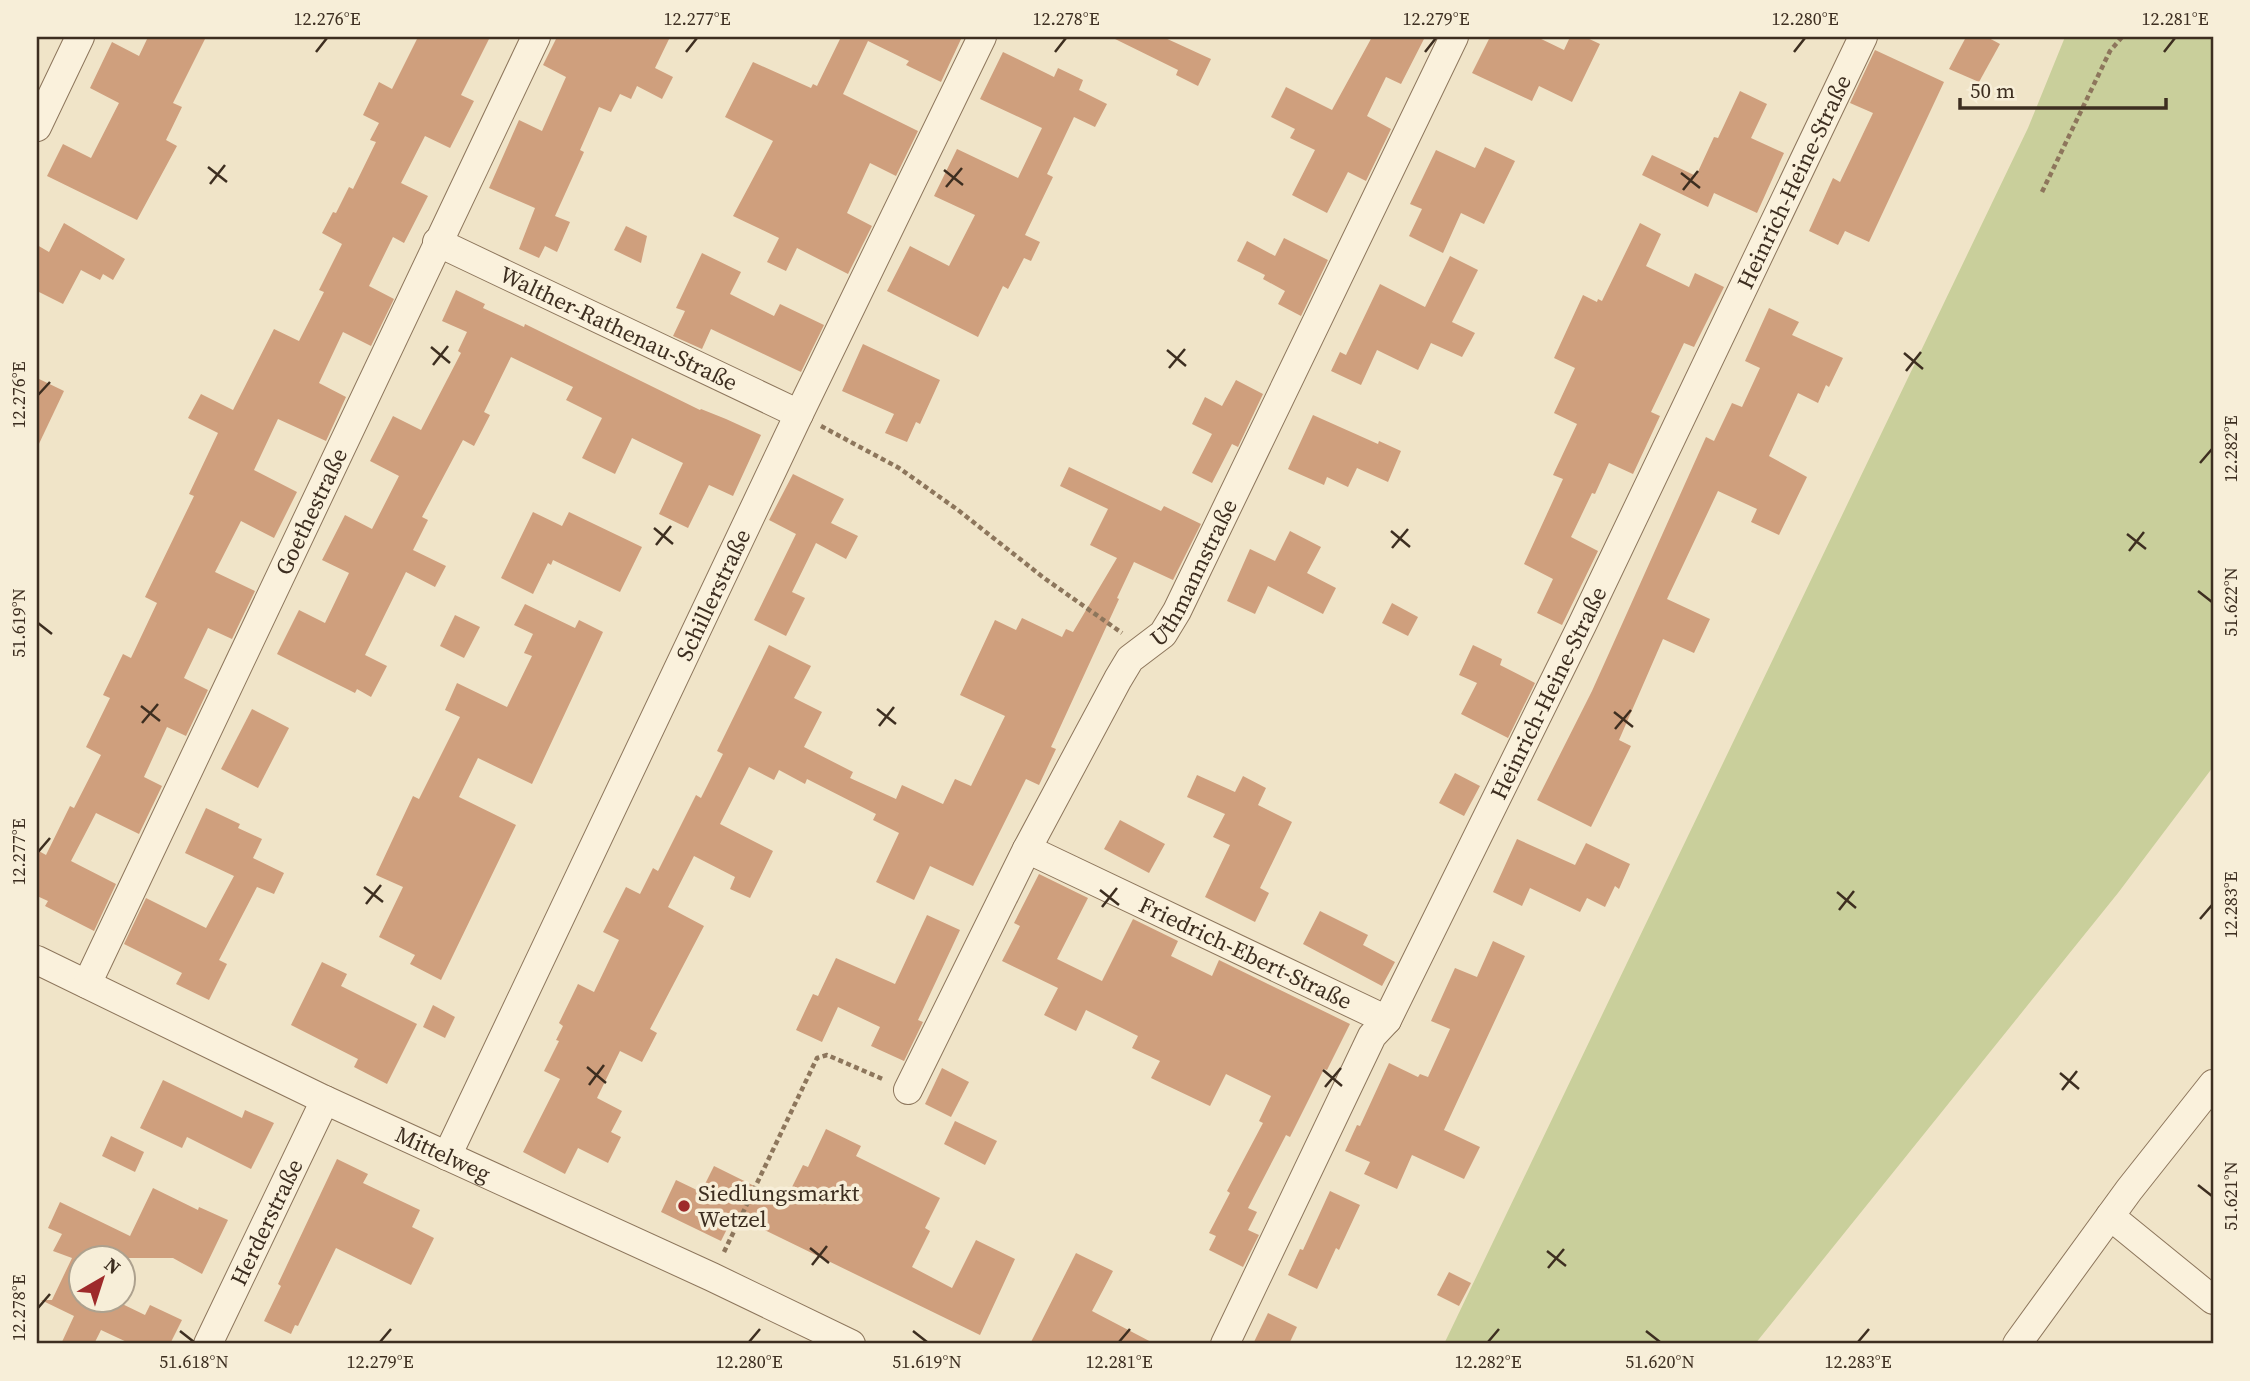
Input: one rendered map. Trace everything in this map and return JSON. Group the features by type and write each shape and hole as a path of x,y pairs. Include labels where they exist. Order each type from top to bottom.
{"street":[{"path":"37,127 80,37"},
{"name":"Goethestraße","path":"87,984 536,37"},
{"name":"Schillerstraße","path":"447,1156 799,414 982,37"},
{"name":"Uthmannstraße","path":"908,1090 1027,849 1118,679 1130,659 1163,634 1177,611 1454,37"},
{"name":"Heinrich-Heine-Straße","path":"1225,1344 1372,1036 1387,1020 1588,612 1863,37"},
{"name":"Walther-Rathenau-Straße","path":"437,242 799,414"},
{"name":"Friedrich-Ebert-Straße","path":"1027,849 1387,1020"},
{"name":"Mittelweg","path":"37,960 325,1100 712,1277 850,1344"},
{"path":"2017,1344 2110,1216 2213,1084"},
{"name":"Herderstraße","path":"208,1344 325,1100"},
{"path":"2110,1216 2213,1300"}],"path":[{"path":"2042,192 2110,51 2122,37"},
{"path":"799,414 899,468 958,510 1044,578 1145,649"},
{"path":"712,1277 817,1058 827,1055 908,1090"}],"green space":[{"path":"2065,37 2213,37 2213,767 2118,893 1755,1344 1444,1344 2028,128"}],"building":[{"path":"148,37 206,37 173,103 182,107 166,140 177,146 137,220 47,176 63,144 91,158 119,103 90,88 112,42 139,56"},
{"path":"418,37 490,37 461,95 474,101 450,148 425,136 401,183 428,196 404,243 393,237 369,286 394,299 371,346 343,332 319,383 346,397 326,441 278,419 254,470 297,492 274,538 241,521 215,572 255,591 232,639 208,628 184,678 208,690 186,736 167,727 144,777 162,786 139,834 96,813 71,861 116,884 94,931 45,906 48,901 37,896 37,850 46,855 70,806 74,808 101,755 86,747 110,698 103,695 123,654 131,658 157,603 145,597 194,496 189,494 218,433 188,418 201,394 233,410 274,329 299,341 324,292 319,290 342,244 322,233 349,187 353,189 376,142 370,140 379,123 363,115 379,82 392,89"},
{"path":"557,37 670,37 655,68 673,77 662,99 637,86 631,99 620,94 611,112 599,107 580,150 584,152 555,216 570,222 557,252 545,246 539,258 519,249 535,208 489,188 519,120 542,131 566,77 543,65"},
{"path":"841,37 962,37 941,82 906,65 909,61 868,41 843,94 918,131 896,176 870,163 847,213 872,226 848,274 797,248 786,271 767,262 779,238 733,216 773,141 725,117 753,62 811,88 813,84 817,86"},
{"path":"1111,37 1163,37 1211,59 1198,86 1176,75 1178,70"},
{"path":"1372,37 1425,37 1401,84 1386,77 1367,116 1391,129 1366,181 1348,172 1327,213 1292,195 1315,150 1290,138 1295,129 1271,117 1286,87 1332,110"},
{"path":"1490,37 1537,37 1564,50 1570,37 1585,37 1600,44 1572,102 1539,86 1532,101 1472,73"},
{"path":"1966,37 1987,37 2000,44 1979,82 1949,69"},
{"path":"1875,50 1944,82 1869,242 1845,231 1838,245 1809,231 1833,178 1840,182 1873,113 1850,103"},
{"path":"1003,52 1054,77 1058,68 1083,80 1079,90 1107,104 1095,127 1074,117 1047,174 1053,177 1025,235 1040,242 1031,261 1024,258 1008,289 1003,286 978,337 887,291 910,246 949,266 975,215 934,196 957,149 1018,178 1042,128 980,99"},
{"path":"1740,91 1767,104 1751,138 1784,153 1757,213 1714,193 1708,207 1642,175 1652,155 1696,176"},
{"path":"1485,147 1515,161 1484,224 1461,213 1443,253 1409,236 1422,209 1410,204 1436,150 1475,168"},
{"path":"64,223 125,259 113,280 103,274 100,280 81,270 63,304 37,291 37,245 49,252"},
{"path":"1640,223 1661,234 1646,266 1689,287 1695,273 1724,287 1694,347 1684,343 1651,412 1660,416 1633,474 1609,463 1595,494 1592,493 1571,537 1598,551 1562,625 1537,613 1553,579 1524,564 1563,479 1553,475 1577,424 1554,413 1575,368 1554,358 1583,295 1597,302 1598,299 1602,301"},
{"path":"626,226 647,236 641,263 614,250"},
{"path":"1284,238 1328,260 1301,316 1278,304 1285,291 1263,279 1265,275 1237,261 1247,241 1275,256"},
{"path":"702,253 741,272 730,294 774,316 780,304 824,325 801,372 711,329 702,349 673,336 685,311 676,308"},
{"path":"1450,256 1478,270 1452,322 1475,333 1462,357 1431,343 1418,370 1377,350 1361,385 1331,371 1340,352 1346,355 1380,284 1425,307"},
{"path":"456,290 485,304 483,308 524,327 525,324 700,410 761,435 733,496 709,485 688,528 659,514 683,463 632,438 615,474 582,458 602,418 566,400 573,387 511,357 484,412 490,415 474,446 463,440 422,517 428,520 413,550 446,566 435,587 406,572 365,655 387,666 371,697 357,689 355,693 277,654 299,610 325,623 349,573 322,560 345,515 372,529 399,476 370,461 393,416 421,430 461,353 458,351 467,332 442,321"},
{"path":"1769,308 1799,322 1792,335 1843,358 1818,403 1798,393 1769,456 1807,477 1779,535 1751,522 1757,509 1718,491 1667,599 1710,619 1694,653 1663,639 1619,740 1631,746 1591,827 1537,800 1592,691 1706,437 1714,441 1732,403 1742,407 1760,368 1745,361"},
{"path":"863,344 940,380 920,424 916,422 907,442 885,433 894,414 842,391"},
{"path":"37,378 64,391 37,448"},
{"path":"1236,380 1263,394 1238,447 1232,444 1212,483 1192,473 1212,434 1192,424 1205,397 1222,406"},
{"path":"1313,415 1378,444 1379,441 1401,451 1388,482 1357,468 1348,487 1327,477 1324,485 1288,469"},
{"path":"1069,467 1161,511 1164,506 1201,524 1173,580 1134,562 1051,747 1056,749 1039,785 1026,779 973,886 930,866 914,900 876,882 899,833 873,820 876,814 807,779 805,784 779,770 774,780 749,767 720,824 773,851 750,898 730,889 735,877 694,856 668,907 704,926 650,1029 657,1033 642,1062 620,1051 597,1098 622,1111 611,1132 621,1137 608,1163 578,1148 565,1174 523,1152 560,1079 544,1071 559,1041 556,1040 563,1026 559,1023 578,984 594,992 619,940 603,932 626,887 640,894 653,868 658,871 696,795 701,798 723,754 717,751 769,645 811,666 794,698 822,712 804,747 853,772 850,778 896,799 902,785 943,804 955,779 971,786 1005,716 960,695 995,620 1016,630 1022,618 1062,637 1066,629 1073,632 1117,558 1090,545 1108,509 1060,486"},
{"path":"793,474 844,499 831,523 858,536 846,559 816,543 792,592 805,598 786,636 754,620 796,534 769,520"},
{"path":"533,512 562,526 569,512 642,547 620,592 553,560 551,565 548,563 533,594 501,578"},
{"path":"1290,531 1321,547 1307,573 1336,588 1323,614 1268,586 1255,614 1227,601 1250,549 1275,561"},
{"path":"1392,603 1418,617 1408,636 1382,623"},
{"path":"525,604 575,628 579,620 603,632 532,784 478,758 459,797 516,825 441,980 410,964 415,955 379,937 403,887 376,875 413,796 419,799 460,717 445,710 457,683 507,707 532,656 524,653 533,634 514,625"},
{"path":"455,615 480,627 464,658 440,646"},
{"path":"1473,645 1502,659 1500,665 1535,683 1508,738 1461,714 1477,683 1459,675"},
{"path":"252,709 289,728 258,788 221,769"},
{"path":"1455,773 1480,786 1464,816 1439,803"},
{"path":"1197,775 1235,792 1243,776 1266,788 1258,805 1292,822 1260,888 1269,893 1255,922 1205,897 1230,845 1213,837 1225,814 1187,797"},
{"path":"206,808 240,824 238,828 262,839 253,858 284,873 274,894 257,887 219,960 227,964 209,1000 176,984 182,973 124,944 146,898 206,928 234,876 185,853"},
{"path":"1120,820 1165,844 1149,873 1104,849"},
{"path":"1517,839 1575,865 1586,843 1630,864 1619,889 1615,886 1605,907 1587,898 1580,912 1530,888 1522,906 1493,892"},
{"path":"1039,874 1088,898 1057,959 1102,981 1133,919 1178,941 1171,956 1212,976 1219,960 1350,1024 1290,1137 1286,1135 1248,1208 1257,1212 1248,1230 1259,1235 1243,1267 1209,1250 1216,1236 1209,1233 1230,1193 1227,1191 1263,1123 1259,1121 1271,1096 1226,1074 1210,1106 1151,1078 1160,1061 1132,1048 1138,1036 1086,1010 1076,1031 1044,1015 1058,988 1002,961 1020,926 1014,923"},
{"path":"1320,911 1368,935 1363,945 1395,962 1382,986 1303,944"},
{"path":"927,915 960,930 918,1020 923,1022 904,1061 871,1046 880,1027 838,1007 822,1042 796,1030 813,994 818,996 836,958 895,984"},
{"path":"1493,941 1525,956 1444,1130 1480,1147 1464,1179 1412,1155 1397,1189 1364,1174 1370,1162 1345,1151 1357,1125 1360,1126 1389,1063 1418,1077 1420,1074 1428,1077 1450,1029 1431,1021 1455,968 1477,977"},
{"path":"322,962 347,974 341,986 417,1024 387,1084 354,1067 358,1059 291,1025"},
{"path":"433,1005 455,1017 445,1038 423,1027"},
{"path":"942,1068 969,1082 951,1117 925,1104"},
{"path":"163,1080 242,1118 245,1110 274,1123 251,1169 187,1137 182,1148 140,1128"},
{"path":"955,1121 997,1141 985,1165 944,1144"},
{"path":"826,1129 861,1146 856,1156 940,1198 925,1228 930,1231 912,1267 952,1288 976,1240 1015,1259 980,1335 734,1215 721,1241 661,1212 676,1180 701,1192 714,1166 785,1201 803,1165 808,1167"},
{"path":"111,1136 144,1152 135,1172 102,1156"},
{"path":"337,1159 368,1174 363,1183 420,1210 412,1227 434,1238 411,1285 336,1248 298,1326 295,1325 291,1334 264,1321 281,1286 278,1284"},
{"path":"153,1188 198,1210 199,1207 228,1220 202,1274 173,1258 136,1258 136,1244 66,1244 66,1256 53,1251 62,1234 48,1228 60,1202 130,1236"},
{"path":"1330,1191 1360,1205 1317,1289 1288,1275 1300,1249 1303,1250"},
{"path":"1076,1253 1113,1271 1092,1311 1155,1344 1030,1344"},
{"path":"66,1271 66,1312 41,1300 52,1300"},
{"path":"1449,1272 1471,1283 1459,1306 1437,1295"},
{"path":"150,1305 182,1320 170,1344 131,1344 101,1330 94,1344 61,1344 74,1316 70,1314 136,1314 136,1311 145,1315"},
{"path":"1268,1313 1297,1327 1289,1344 1253,1344"}],"place":[{"name":"Siedlungsmarkt Wetzel","path":"684,1206"}]}
